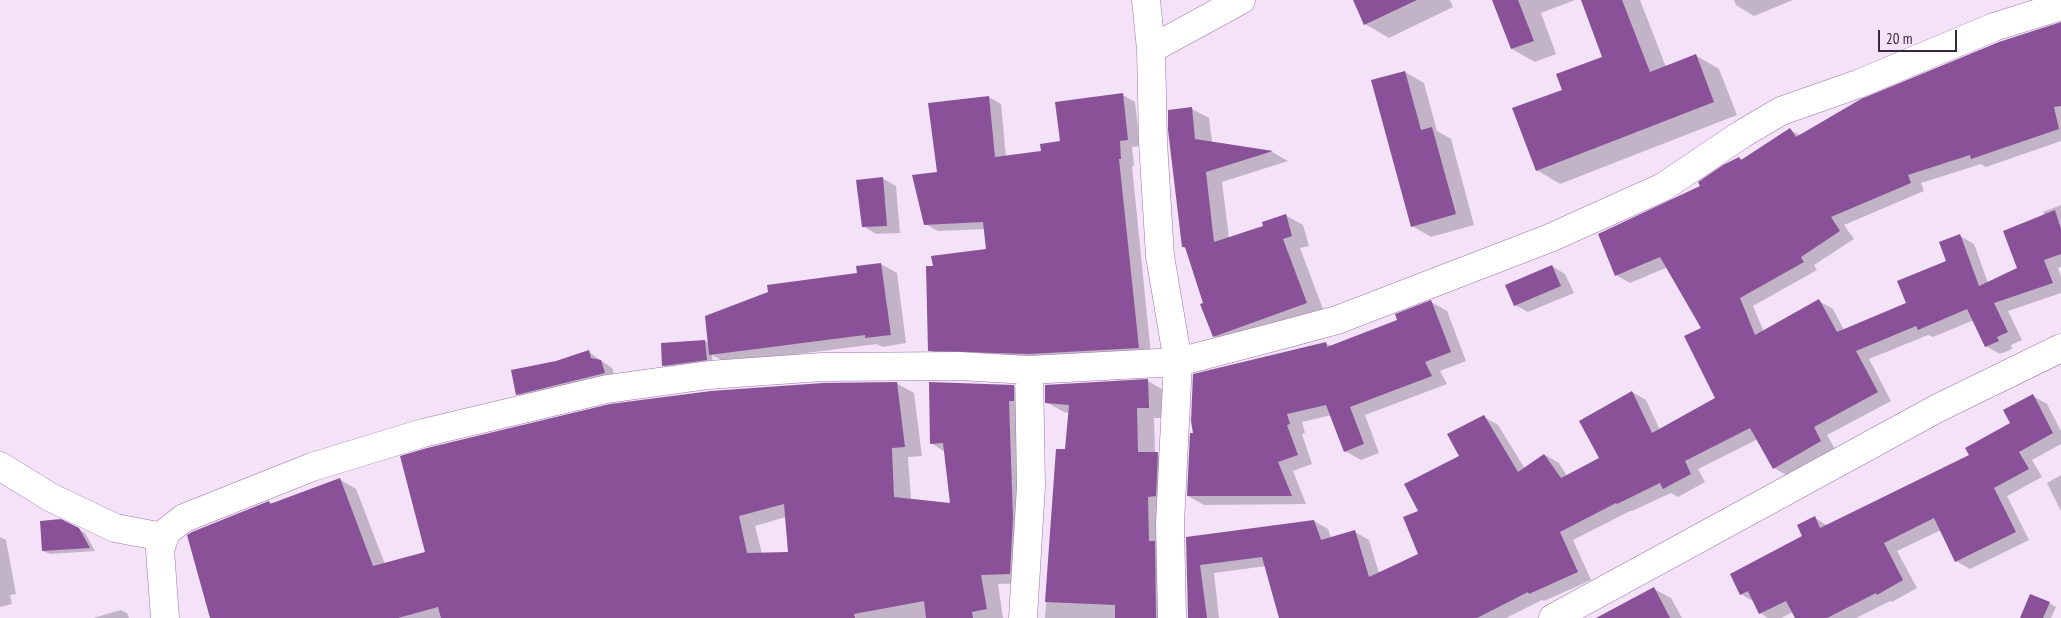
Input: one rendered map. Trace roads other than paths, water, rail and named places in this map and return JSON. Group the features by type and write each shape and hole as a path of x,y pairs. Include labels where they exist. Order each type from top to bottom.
{"street":[{"path":"1146,0 1151,49 1153,142 1160,256 1178,362 1170,523 1172,618"},
{"path":"1151,49 1241,0"},
{"path":"165,618 160,550 166,532 184,518 312,467 423,433 607,389 709,374 822,367 959,366 1029,370 1178,362 1337,320 1550,238 1663,187 1742,134 1781,111 1858,84 1994,27 2061,6"},
{"path":"1553,618 1938,408 2061,348"},
{"path":"1023,618 1031,486 1029,370"},
{"path":"0,466 50,497 115,528 163,537"}]}
